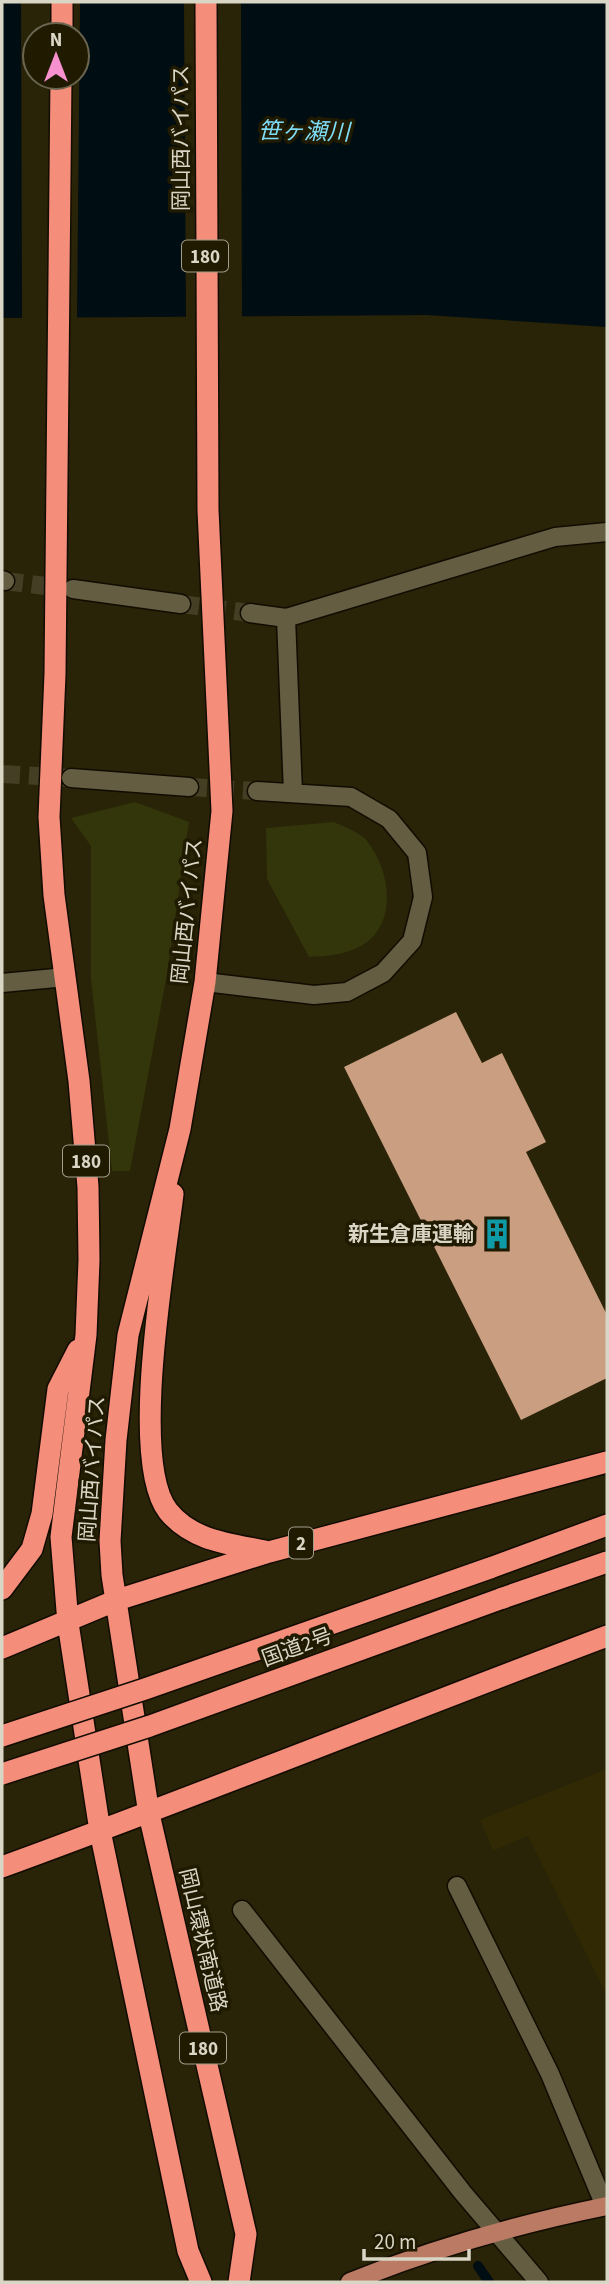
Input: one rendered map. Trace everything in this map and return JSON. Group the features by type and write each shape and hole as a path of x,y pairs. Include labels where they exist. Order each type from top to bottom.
{"highway":[{"path":"62,2 62,21"},
{"name":"岡山西バイパス","path":"149,1814 110,1541 116,1440 128,1335 180,1129 205,982 222,811 208,510 206,2"},
{"name":"岡山西バイパス","path":"61,91 55,674 49,817 54,895 88,1187 86,1335 61,1537 68,1623 100,1830"},
{"path":"180,1129 148,1421 152,1473 158,1494 169,1512 202,1538 269,1552"},
{"path":"2,1589 32,1549 42,1514 58,1389 86,1335"},
{"name":"2","path":"2,1648 68,1623 117,1600 269,1552 607,1462"},
{"name":"国道2号","path":"2,1736 158,1685 607,1525"},
{"name":"国道2号","path":"2,1774 150,1726 607,1562"},
{"path":"2,1867 149,1814 312,1747 607,1636"},
{"name":"岡山環状南道路","path":"149,1814 246,2234 239,2282"},
{"name":"180","path":"100,1830 188,2251 201,2282"}],"main road":[{"path":"350,2282 416,2255 496,2230 606,2206"}],"street":[{"path":"250,613 286,618 555,537 607,531"},
{"path":"73,589 181,604"},
{"path":"286,618 293,793"},
{"path":"71,778 189,787"},
{"path":"205,982 314,995 347,992 383,974 412,941 423,897 417,853 389,819 351,797 257,791"},
{"path":"2,983 65,977"},
{"path":"457,1886 550,2074 606,2206"},
{"path":"242,1910 463,2193 539,2282"}],"shaded area":[{"path":"607,1769 607,1996 528,1836 493,1851 480,1820"}],"green space":[{"path":"135,802 189,822 166,980 130,1171 112,1171 91,979 91,846 71,818"},
{"path":"334,822 360,835 375,853 385,881 386,911 373,937 361,946 342,953 309,957 267,879 266,828"}],"water":[{"name":"笹ヶ瀬川","path":"2,2 607,2 607,327 427,315 2,318"}],"pier":[{"path":"21,2 80,2 80,21 21,21"},
{"path":"184,2 241,2 242,320 186,321"},
{"path":"21,91 79,91 77,321 22,322"}],"building":[{"name":"新生倉庫運輸","path":"456,1012 482,1063 502,1053 546,1142 526,1152 607,1315 607,1378 521,1420 344,1067"}],"waterway":[{"path":"478,2266 489,2282"}],"tunnel":[{"path":"5,581 70,589"},
{"path":"181,604 250,613"},
{"path":"2,774 71,778"},
{"path":"189,787 257,791"}],"place":[{"name":"新生倉庫運輸","path":"497,1234"}]}
